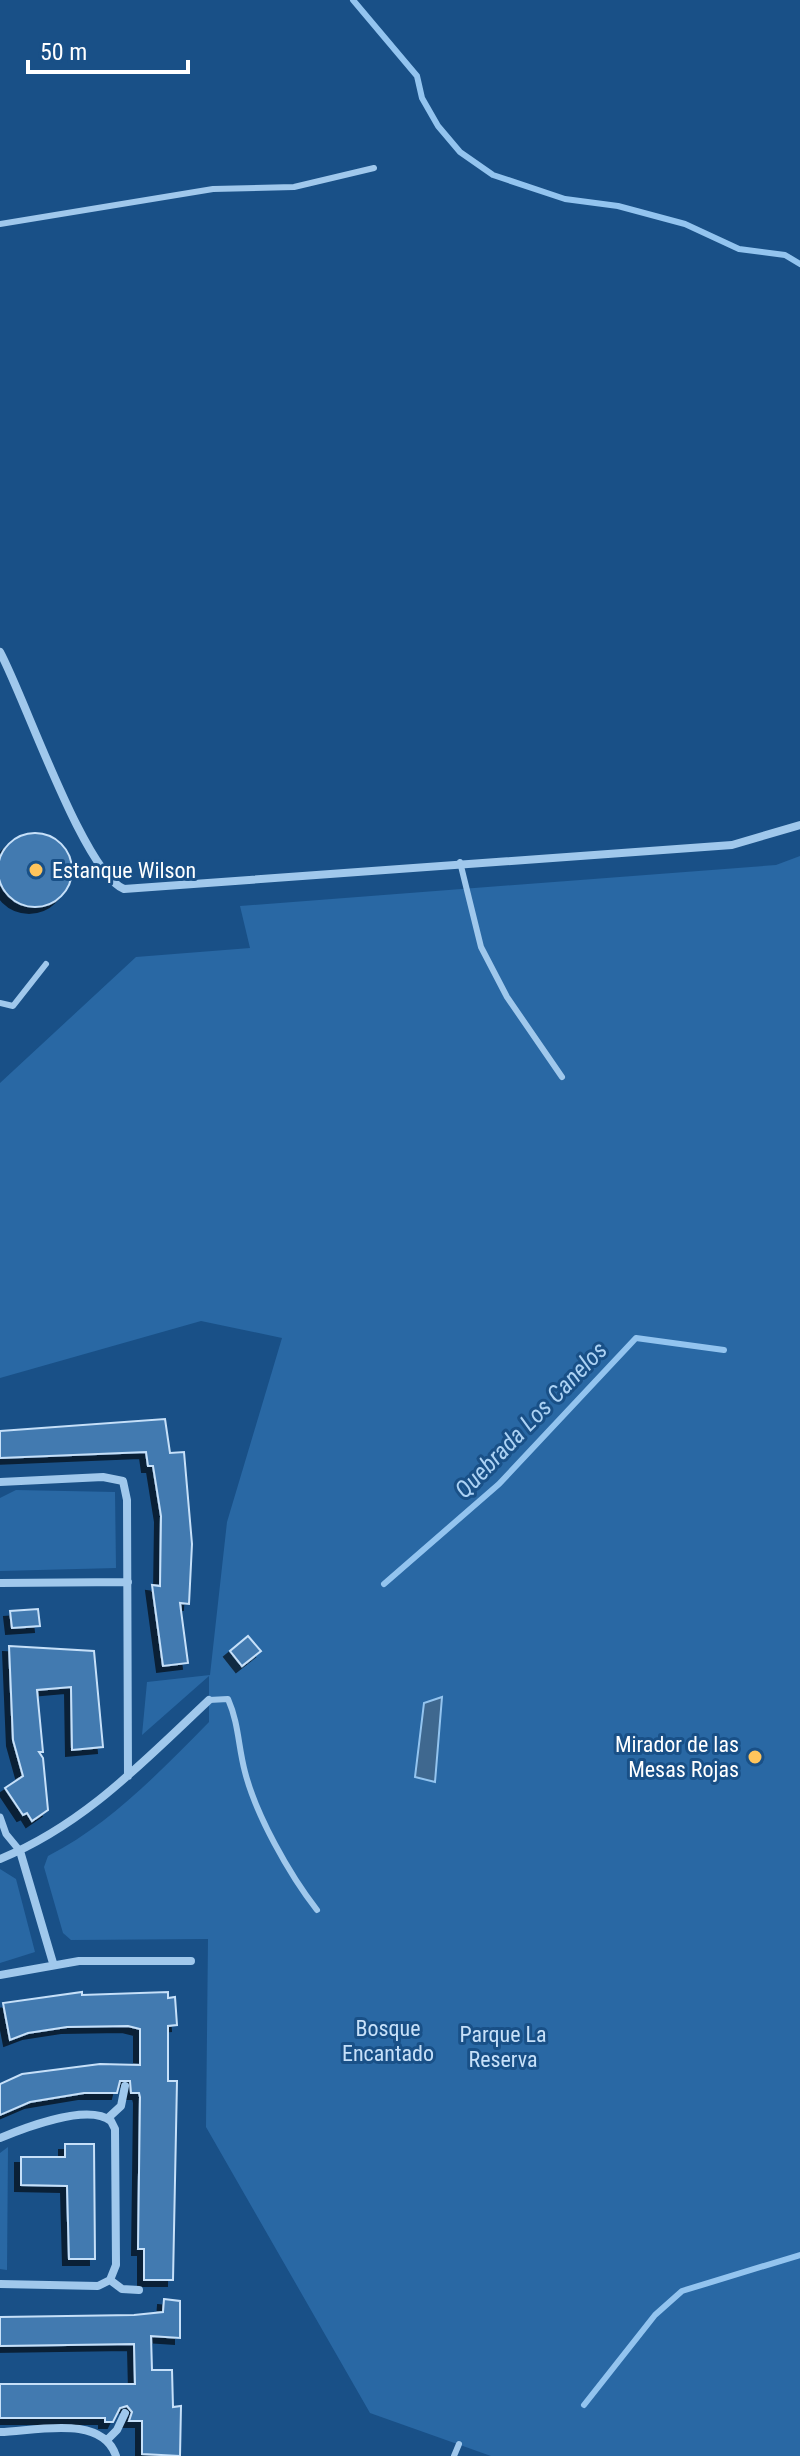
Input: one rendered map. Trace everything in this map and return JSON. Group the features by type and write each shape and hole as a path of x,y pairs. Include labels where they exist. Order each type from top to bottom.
{"street":[{"path":"0,652 81,833 114,885 146,890 460,862 732,845 800,825"},
{"path":"0,1482 103,1477 123,1481 127,1500 128,1776"},
{"path":"0,1583 128,1582"},
{"path":"0,1859 59,1830 128,1776 209,1700"},
{"path":"0,1817 6,1834 20,1851 53,1963"},
{"path":"0,1975 53,1963 191,1961"},
{"path":"108,2118 121,2106 125,2086"},
{"path":"0,2138 47,2120 95,2115 108,2118 115,2129 116,2265 110,2280 98,2286 0,2284"},
{"path":"110,2280 122,2289 139,2290"},
{"path":"108,2439 117,2430 125,2413"},
{"path":"0,2432 89,2429 108,2439 116,2456"}],"lane":[{"path":"0,224 213,189 294,187 374,168"},
{"path":"460,862 481,947 507,997 562,1077"},
{"path":"0,1003 13,1006 46,964"},
{"path":"209,1700 228,1699 238,1723 245,1772 279,1851 296,1883 317,1910"},
{"path":"454,2456 459,2444"}],"green space":[{"name":"Parque La Reserva","path":"800,856 800,2456 491,2456 370,2413 206,2127 208,1939 71,1940 63,1933 44,1867 48,1856 113,1813 209,1722 209,1676 142,1735 147,1682 210,1675 227,1522 282,1338 201,1321 0,1378 0,1083 136,957 250,948 240,906 776,865"},
{"path":"16,1490 115,1492 116,1568 0,1571 0,1498"},
{"path":"0,1869 16,1879 35,1952 0,1963"},
{"path":"8,2147 7,2270 0,2269 0,2153"}],"shaded area":[{"path":"442,1697 435,1782 415,1777 424,1703"}],"building":[{"name":"Estanque Wilson","path":"28,833 42,833 56,839 66,849 72,870 66,891 56,901 42,907 28,907 14,901 4,891 -2,877 -2,863 4,849 14,839"},
{"path":"165,1419 170,1453 184,1452 192,1544 189,1604 180,1603 188,1663 163,1666 152,1585 160,1586 161,1516 153,1466 148,1466 146,1452 0,1458 0,1431"},
{"path":"38,1609 40,1626 12,1628 10,1611"},
{"path":"248,1636 261,1651 242,1666 230,1651"},
{"path":"9,1646 94,1651 103,1747 72,1750 71,1687 37,1690 43,1752 39,1752 43,1758 48,1810 32,1821 27,1813 23,1815 5,1788 23,1776 13,1740"},
{"path":"82,1992 82,1995 168,1992 168,1998 175,1997 177,2025 168,2026 168,2081 177,2081 173,2280 144,2280 144,2249 138,2249 140,2097 139,2093 131,2093 130,2081 120,2081 117,2093 84,2093 30,2102 0,2115 0,2084 22,2074 100,2064 140,2065 140,2029 128,2026 67,2027 28,2033 10,2040 3,2003"},
{"path":"65,2144 94,2144 95,2259 69,2259 67,2186 21,2185 21,2157 65,2157"},
{"path":"164,2299 180,2301 180,2338 151,2336 152,2370 172,2370 173,2407 181,2406 180,2456 142,2454 142,2421 129,2421 132,2412 127,2406 120,2408 113,2422 105,2422 105,2418 0,2418 0,2384 135,2384 134,2344 0,2346 0,2317 163,2312"}],"waterway":[{"path":"353,0 417,76 422,98 438,126 460,152 493,175 565,199 618,206 685,224 739,249 785,255 800,264"},
{"name":"Quebrada Los Canelos","path":"384,1584 499,1484 636,1338 724,1350"},
{"path":"584,2405 655,2315 682,2291 800,2255"}],"place":[{"name":"Estanque Wilson","path":"36,870"},
{"name":"Mirador de las Mesas Rojas","path":"755,1757"}],"park label":[{"name":"Bosque Encantado","path":"388,2040"}]}
